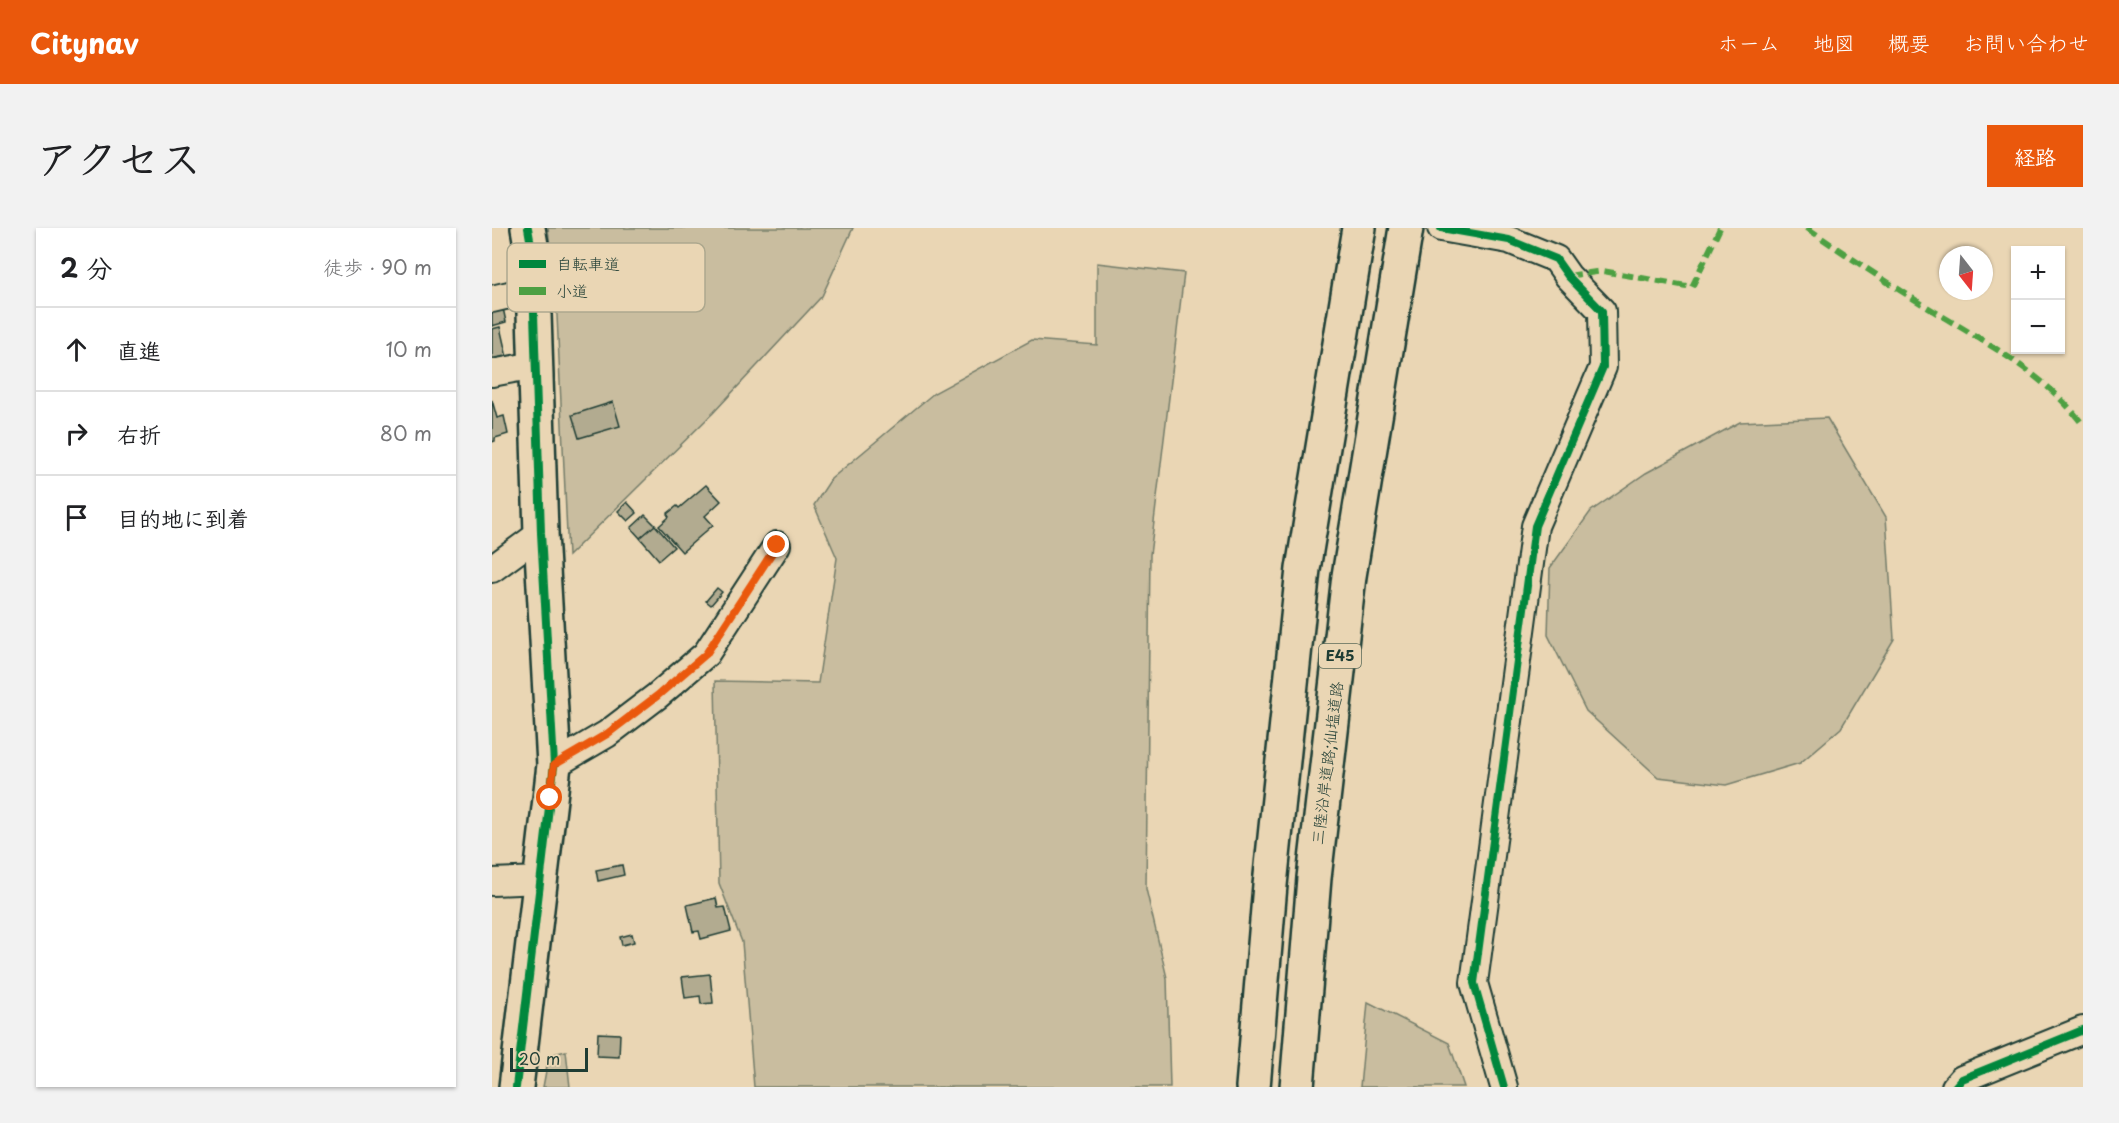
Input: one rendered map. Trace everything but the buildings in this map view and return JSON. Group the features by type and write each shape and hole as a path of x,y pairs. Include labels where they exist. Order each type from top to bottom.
{"main road":[{"path":"528,228 531,243"},
{"name":"E45","path":"1253,1087 1270,885 1303,569 1359,228"},
{"name":"三陸沿岸道路;仙塩道路","path":"1297,1087 1314,878 1349,576 1406,228"},
{"path":"516,1087 527,977 554,765 541,533 535,312"}],"street":[{"path":"1440,228 1509,240 1556,259 1568,276 1602,311 1603,367 1535,526 1474,983 1504,1087"},
{"path":"492,299 507,295"},
{"path":"492,373 536,365"},
{"path":"492,569 541,533"},
{"path":"554,765 607,734 657,696 706,654 777,545"},
{"path":"492,882 541,880"},
{"path":"1955,1087 1962,1079 2083,1030"}],"shaded area":[{"path":"548,228 853,228 822,296 714,412 568,556 557,312 705,312 705,243 550,243"},
{"path":"1097,263 1184,273 1150,555 1146,889 1167,978 1170,1087 754,1087 742,942 719,883 715,681 818,683 837,558 814,505 831,479 934,393 1032,340 1097,345"},
{"path":"1827,418 1886,517 1894,639 1841,728 1800,763 1726,785 1658,777 1586,711 1548,635 1550,568 1591,511 1646,473 1740,422"},
{"path":"1368,1002 1449,1043 1464,1087 1360,1087"},
{"path":"566,1051 570,1087 543,1087 549,1055"}],"marked path":[{"path":"1568,276 1603,271 1692,287 1720,228"},
{"path":"1807,228 1893,286 2009,357 2050,389 2083,425"}],"cycle path":[{"path":"528,228 531,243"},
{"path":"1441,228 1509,240 1556,259 1568,276 1602,311 1603,367 1535,526 1474,983 1504,1087"},
{"path":"516,1087 554,765 541,533 534,312"},
{"path":"1955,1087 1962,1079 2083,1030"}],"route":[{"path":"550,798 554,765 607,734 657,696 706,654 777,545"}]}
